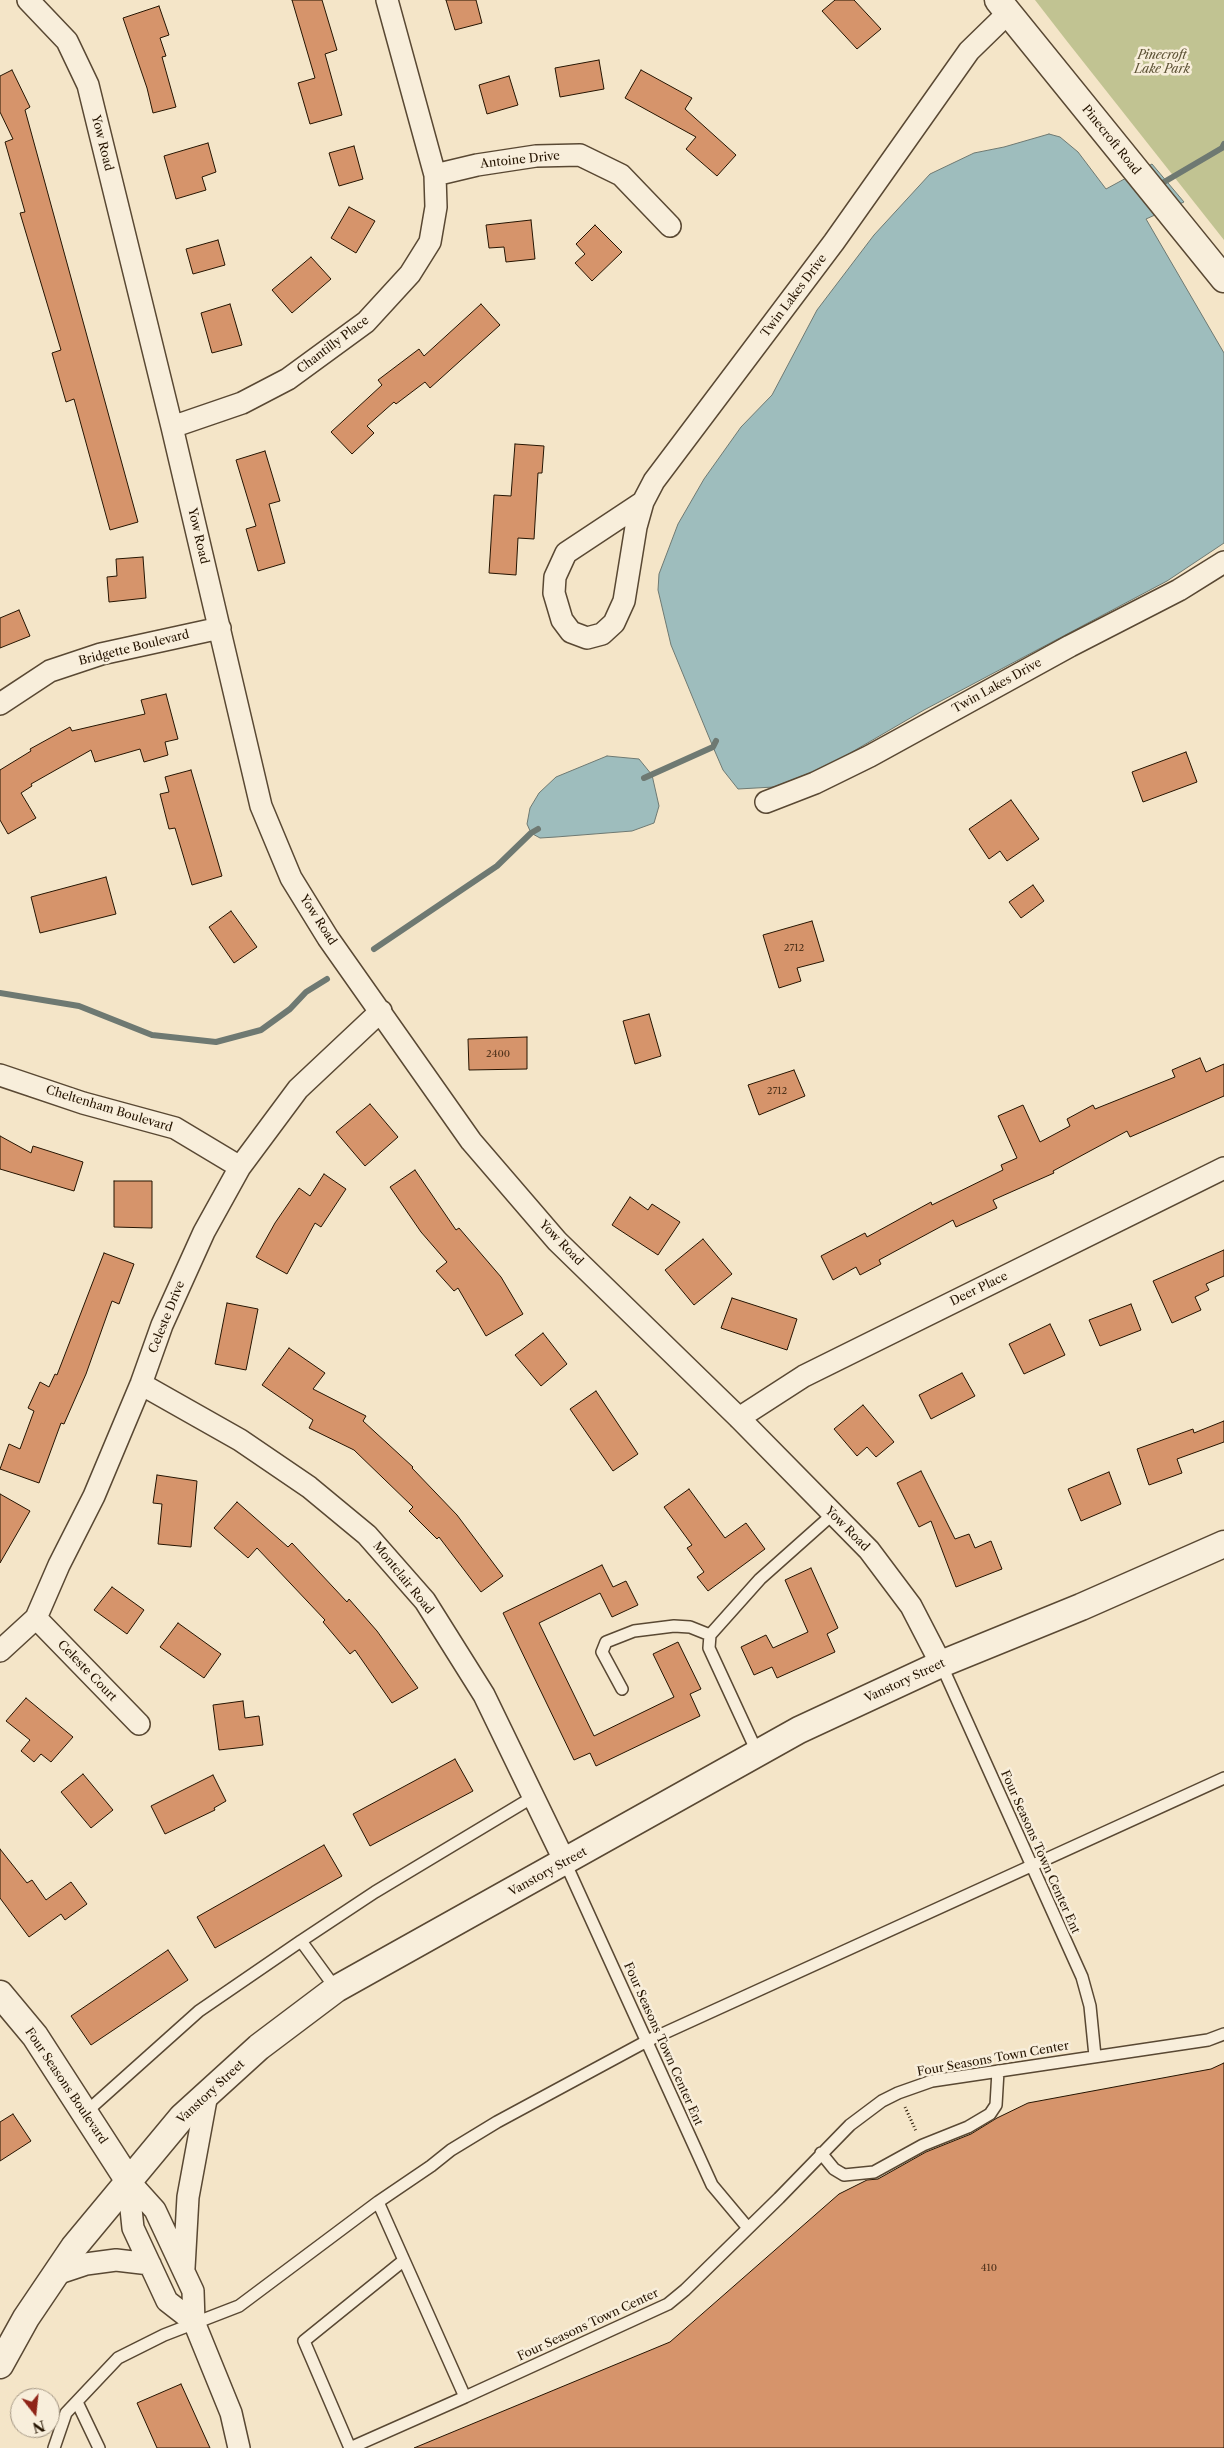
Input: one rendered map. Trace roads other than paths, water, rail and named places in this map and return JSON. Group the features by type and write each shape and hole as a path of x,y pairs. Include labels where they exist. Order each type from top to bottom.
{"street":[{"name":"Yow Road","path":"28,0 67,41 88,85 172,427 261,806 287,869 328,938 471,1142 558,1241 739,1418 869,1550 911,1606 941,1664"},
{"name":"Chantilly Place","path":"172,427 242,403 288,379 366,322 410,274 430,242 436,208 435,174 387,0"},
{"name":"Pinecroft Road","path":"1003,6 1224,279"},
{"name":"Twin Lakes Drive","path":"643,502 566,553 556,577 554,594 562,620 571,632 587,638 602,634 614,622 624,601 643,502 654,481 834,242 969,50 1003,6"},
{"name":"Antoine Drive","path":"435,174 477,164 536,156 580,155 620,175 670,226"},
{"name":"Twin Lakes Drive","path":"766,802 815,783 870,756 1070,646 1178,590 1224,562"},
{"name":"Bridgette Boulevard","path":"0,704 50,671 100,654 220,628"},
{"name":"Celeste Drive","path":"0,1651 36,1618 59,1565 94,1496 141,1384 162,1325 204,1232 240,1167 298,1089 381,1011"},
{"name":"Cheltenham Boulevard","path":"0,1075 83,1103 174,1128 240,1167"},
{"name":"Deer Place","path":"739,1418 804,1376 1224,1168"},
{"name":"Montclair Road","path":"141,1384 240,1440 309,1487 367,1535 425,1601 484,1695 565,1862"},
{"name":"Vanstory Street","path":"0,2365 26,2318 74,2247 182,2117 259,2047 336,1989 799,1730 941,1664 1081,1608 1224,1544"},
{"name":"Celeste Court","path":"36,1618 139,1724"},
{"name":"Four Seasons Boulevard","path":"0,1994 34,2036 128,2180 155,2210 193,2291 194,2322 231,2413 239,2448"},
{"path":"184,2271 188,2196 208,2094"},
{"name":"Four Seasons Boulevard","path":"128,2180 133,2228 167,2301 194,2322"},
{"path":"56,2274 86,2264 116,2260 150,2264"}],"lane":[{"path":"758,1754 708,1648 710,1635 760,1579 833,1514"},
{"path":"622,1689 602,1652 606,1642 634,1631 674,1626 690,1627 710,1635"},
{"name":"Four Seasons Town Center Ent","path":"941,1664 1082,1977 1090,2006 1096,2056"},
{"path":"54,2448 66,2413 118,2358 194,2322 239,2306 378,2202 451,2150 482,2131 647,2041 1224,1778"},
{"path":"85,2114 199,2011 375,1892 534,1797"},
{"name":"Four Seasons Town Center Ent","path":"565,1862 712,2185 748,2228"},
{"path":"301,1941 336,1989"},
{"name":"Four Seasons Town Center","path":"403,2260 304,2341 350,2448 668,2304 748,2228 850,2125 882,2101 898,2093 932,2081 1208,2040 1224,2034"},
{"path":"821,2153 834,2169 844,2175 860,2175 874,2172 923,2145 968,2127 990,2114 996,2105 998,2071"},
{"path":"378,2202 465,2397"},
{"path":"77,2402 99,2448"}],"water":[{"path":"1049,134 1060,137 1078,152 1106,189 1152,164 1184,202 1146,219 1224,353 1224,543 1167,581 924,710 828,766 774,787 738,789 723,770 671,645 658,590 659,574 678,524 704,479 741,427 772,395 817,310 874,235 930,174 974,153 1004,147"},
{"path":"607,756 639,759 652,775 659,806 654,823 632,831 540,838 531,833 527,824 530,808 539,793 556,777"}],"waterway":[{"path":"1159,185 1222,148 1224,144"},
{"path":"644,778 713,747 716,741"},
{"path":"374,949 497,866 531,833 538,829"},
{"path":"0,993 79,1006 152,1035 216,1042 261,1030 290,1009 306,992 327,979"}],"park label":[{"name":"Pinecroft Lake Park","path":"1162,63"}]}
